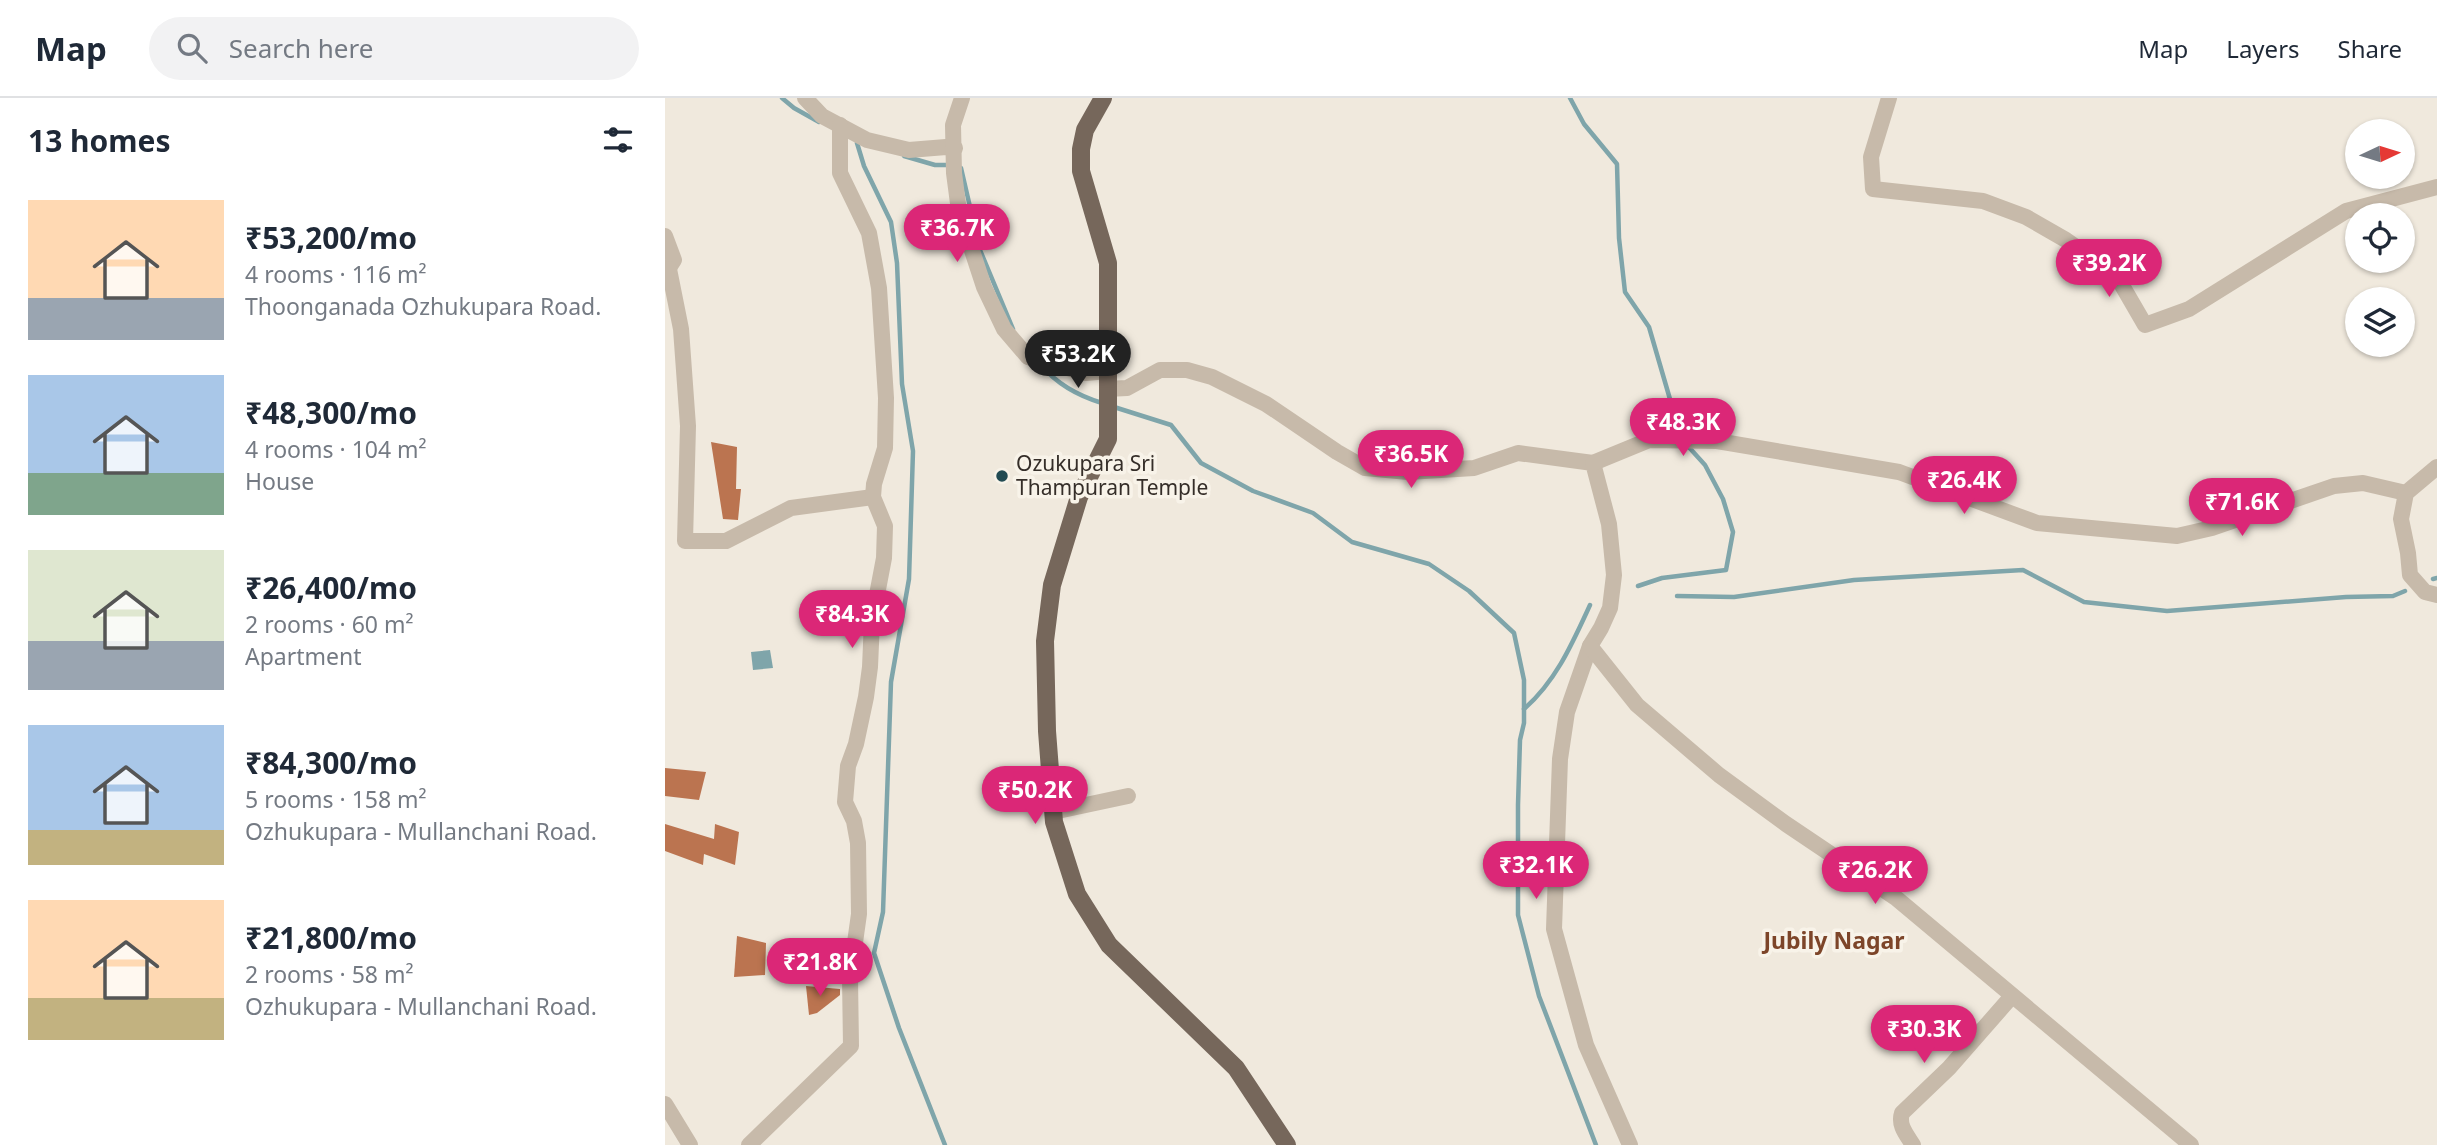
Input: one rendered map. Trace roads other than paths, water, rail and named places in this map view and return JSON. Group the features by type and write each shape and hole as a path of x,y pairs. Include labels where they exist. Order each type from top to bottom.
{"main road":[{"path":"1103,98 1085,130 1081,149 1081,171 1108,262 1108,439 1079,496 1052,585 1045,641 1047,731 1054,822 1077,894 1109,945 1235,1068 1287,1145"}],"street":[{"path":"805,98 823,116 867,140 909,150 946,146 955,148"},
{"path":"963,98 953,125 954,173 960,211 984,287 1004,329 1028,357 1086,373 1107,386 1127,388 1160,369 1187,370 1212,377 1266,404 1365,468 1408,472 1474,468 1518,453 1593,463 1649,440 1717,441 1899,472 2037,523 2177,536 2212,528 2334,486 2363,484 2406,493"},
{"path":"1889,98 1871,157 1873,189 1983,201 2026,217 2066,240 2116,275 2145,325 2189,309 2346,211 2437,187"},
{"path":"749,1145 851,1046 850,978 859,914 855,821 845,802 848,766 856,744 866,697 872,621 882,579 886,541 885,526 873,497 874,484 885,448 886,398 879,288 869,233 840,173 840,125"},
{"path":"665,236 674,260 667,272 681,329 688,426 685,541 726,541 791,508 873,497"},
{"path":"1593,463 1609,524 1614,575 1610,608 1590,646 1567,712 1560,759 1554,929 1586,1045 1630,1145"},
{"path":"2437,467 2406,493 2401,519 2410,575 2425,592 2437,595"},
{"path":"1590,646 1637,705 1719,775 1896,898 2190,1145"},
{"path":"1053,812 1128,796"},
{"path":"1913,1145 1901,1126 1902,1113 1949,1068 2012,996"},
{"path":"665,1104 689,1145"}],"water":[{"path":"770,650 773,668 753,670 751,652"}],"waterway":[{"path":"782,98 819,122"},
{"path":"1570,98 1584,124 1617,164 1619,238 1625,292 1649,327 1681,437"},
{"path":"857,143 864,166 891,222 897,263 902,384 913,451 909,579 891,682 883,912 874,953 899,1028 945,1145"},
{"path":"904,156 935,165 951,165"},
{"path":"961,168 980,250 1013,329"},
{"path":"1042,366 1069,389 1102,403"},
{"path":"1114,407 1171,425 1201,463 1253,491 1313,513 1352,542 1429,564 1469,591 1514,633 1524,680 1518,805 1518,915 1539,996 1596,1145"},
{"path":"1638,586 1662,578 1726,570 1733,532 1723,499 1705,465 1686,444"},
{"path":"1677,596 1734,597 1854,580 2023,570 2084,602 2167,611 2346,597 2393,596 2405,591"},
{"path":"2433,579 2437,578"},
{"path":"1524,709 1554,674 1570,648 1590,605"}],"place":[{"name":"Ozukupara Sri Thampuran Temple","path":"1002,476"}],"district":[{"name":"Jubily Nagar","path":"1834,941"}]}
